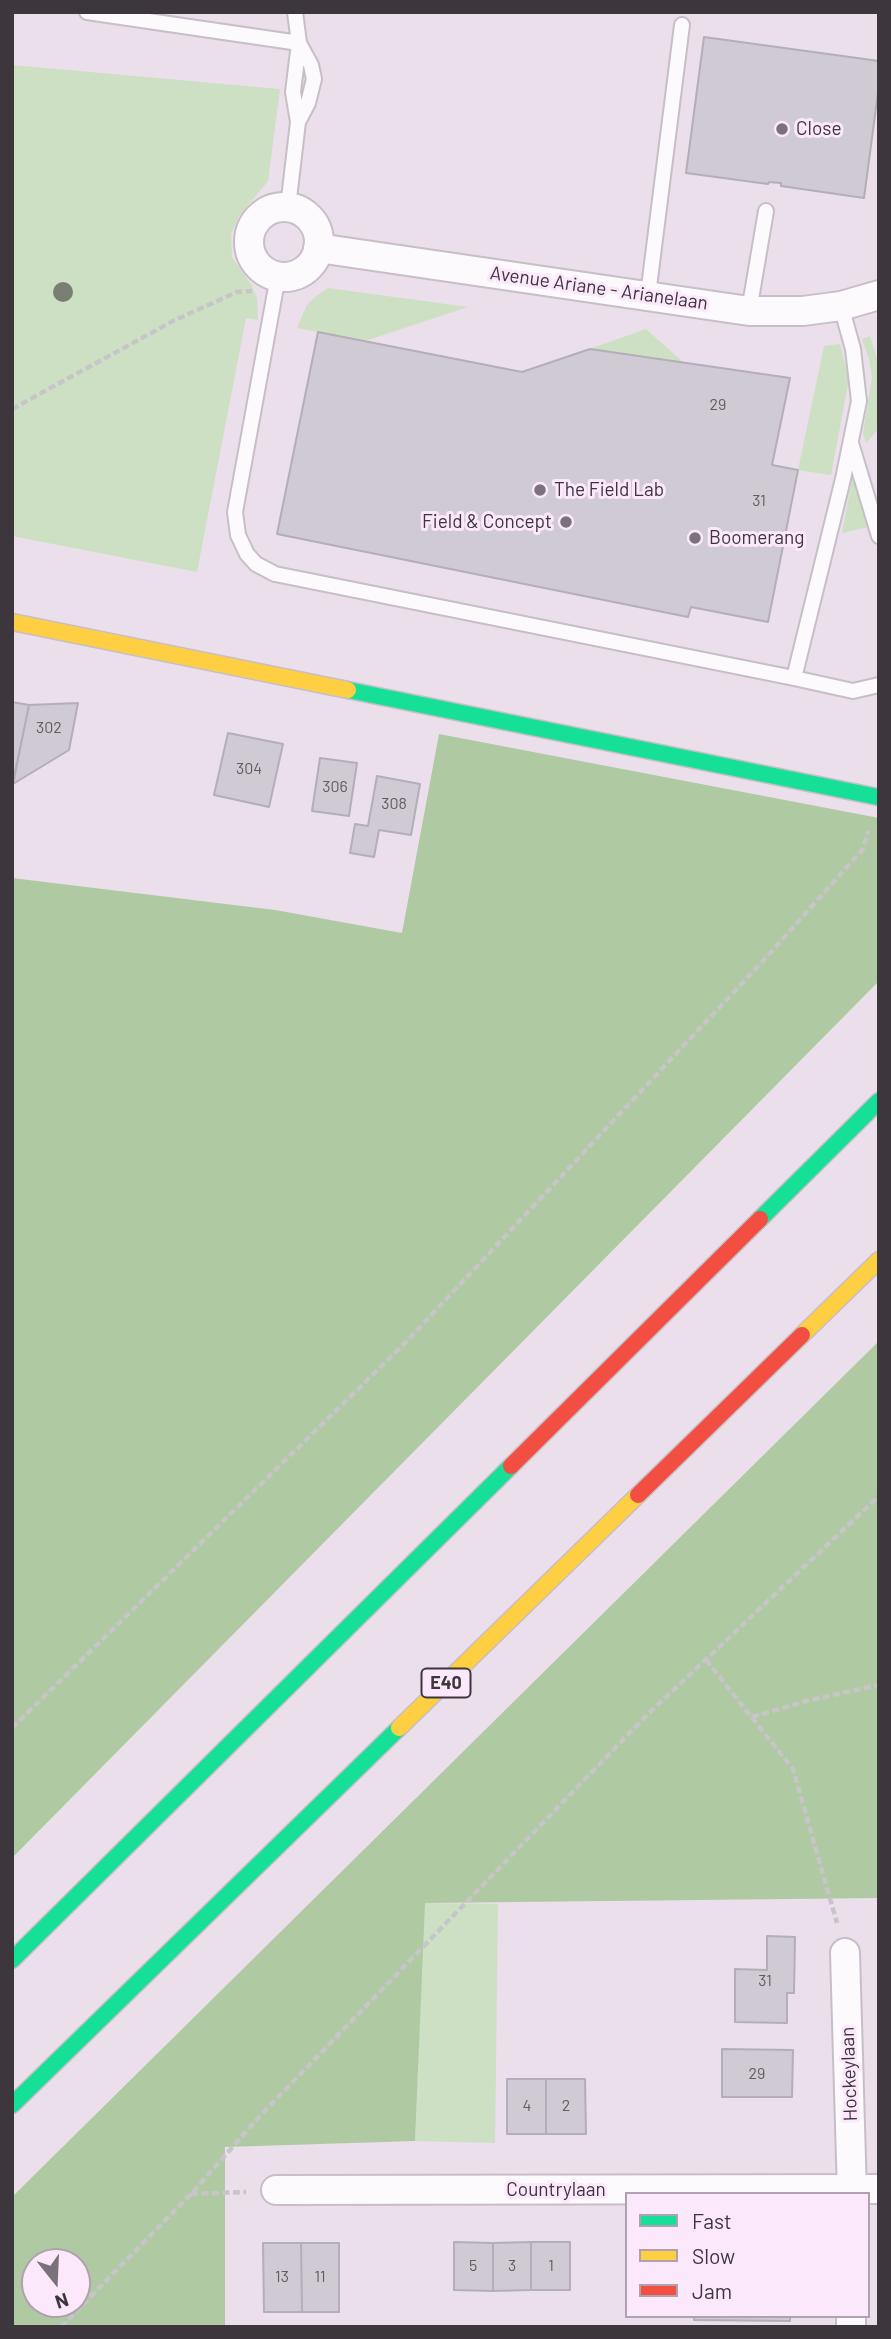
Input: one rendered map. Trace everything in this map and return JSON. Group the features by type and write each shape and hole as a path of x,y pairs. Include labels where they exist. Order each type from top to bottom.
{"main road":[{"path":"12,622 878,797"},
{"path":"12,1960 879,1101"},
{"name":"E40","path":"12,2105 879,1260"}],"street":[{"path":"288,207 308,216 315,226 318,248 308,267 289,276 275,275 254,260 249,239 258,219 276,208 288,207"},
{"name":"Avenue Ariane - Arianelaan","path":"318,248 749,311 803,311 841,306 879,295"},
{"name":"Hockeylaan","path":"845,1953 861,2191"},
{"name":"Countrylaan","path":"275,2190 861,2191"}],"lane":[{"path":"87,12 299,43"},
{"path":"288,207 298,122 308,103 314,79 311,65 299,43 295,12"},
{"path":"648,295 682,25"},
{"path":"749,311 766,211"},
{"path":"275,275 235,512 238,535 247,554 256,564 275,574 853,691 879,685"},
{"path":"794,678 859,401 853,349 841,306"},
{"path":"851,441 879,536"}],"path":[{"path":"12,409 173,321 237,292 252,291 275,275"},
{"path":"12,1728 406,1342 754,971 863,849 878,797"},
{"path":"61,2327 191,2194 259,2117 645,1717 879,1496"},
{"path":"706,1660 793,1769 845,1953"},
{"path":"752,1717 810,1700 879,1685"},
{"path":"191,2194 275,2190"}],"green space":[{"path":"12,65 280,89 268,181 239,216 231,234 232,257 257,298 258,320 246,318 197,572 12,536"},
{"path":"328,288 468,307 365,341 297,328 307,305"},
{"path":"646,329 683,362 590,349"},
{"path":"870,336 879,365 879,428 866,443 863,433 872,377 862,339"},
{"path":"840,344 849,379 831,475 798,470 824,346"},
{"path":"852,480 855,481 868,527 842,533"},
{"path":"439,734 879,818 879,981 12,1858 12,878 275,910 402,933"},
{"path":"879,1341 879,1898 425,1903 415,2141 225,2147 225,2327 12,2327 12,2197"},
{"path":"424,1903 498,1904 495,2143 415,2141"}],"building":[{"name":"Close","path":"704,37 879,61 879,85 864,198 781,186 781,183 768,184 686,173"},
{"name":"The Field Lab","path":"318,332 522,372 590,349 790,378 772,465 798,470 768,622 691,607 688,617 277,534"},
{"path":"12,702 29,705 12,787"},
{"path":"78,703 69,750 13,784 29,705"},
{"path":"228,733 283,744 269,807 214,795"},
{"path":"320,758 357,763 349,816 312,811"},
{"path":"377,776 420,784 411,835 379,830 374,857 350,853 355,824 368,826"},
{"path":"767,1936 795,1937 794,1993 787,1993 787,2023 735,2022 735,1969 767,1970"},
{"path":"722,2049 793,2050 792,2097 722,2097"},
{"path":"507,2079 546,2079 546,2134 507,2134"},
{"path":"546,2079 585,2079 586,2134 546,2134"},
{"path":"454,2242 493,2243 493,2291 454,2290"},
{"path":"531,2242 570,2242 570,2290 531,2290"},
{"path":"531,2242 531,2290 493,2291 493,2243"},
{"path":"263,2243 301,2243 302,2312 264,2312"},
{"path":"301,2243 339,2243 339,2312 302,2312"},
{"path":"694,2318 790,2318 790,2321"}],"traffic: fast":[{"path":"348,690 878,797"},
{"path":"760,1219 879,1101"},
{"path":"12,1960 511,1466"},
{"path":"12,2105 399,1728"}],"traffic: slow":[{"path":"12,622 348,690"},
{"path":"802,1335 879,1260"},
{"path":"399,1728 638,1495"}],"traffic: jam":[{"path":"511,1466 760,1219"},
{"path":"638,1495 802,1335"}],"place":[{"name":"Close","path":"782,129"},
{"name":"The Field Lab","path":"540,490"},
{"name":"Field & Concept","path":"566,522"},
{"name":"Boomerang","path":"695,538"}]}
